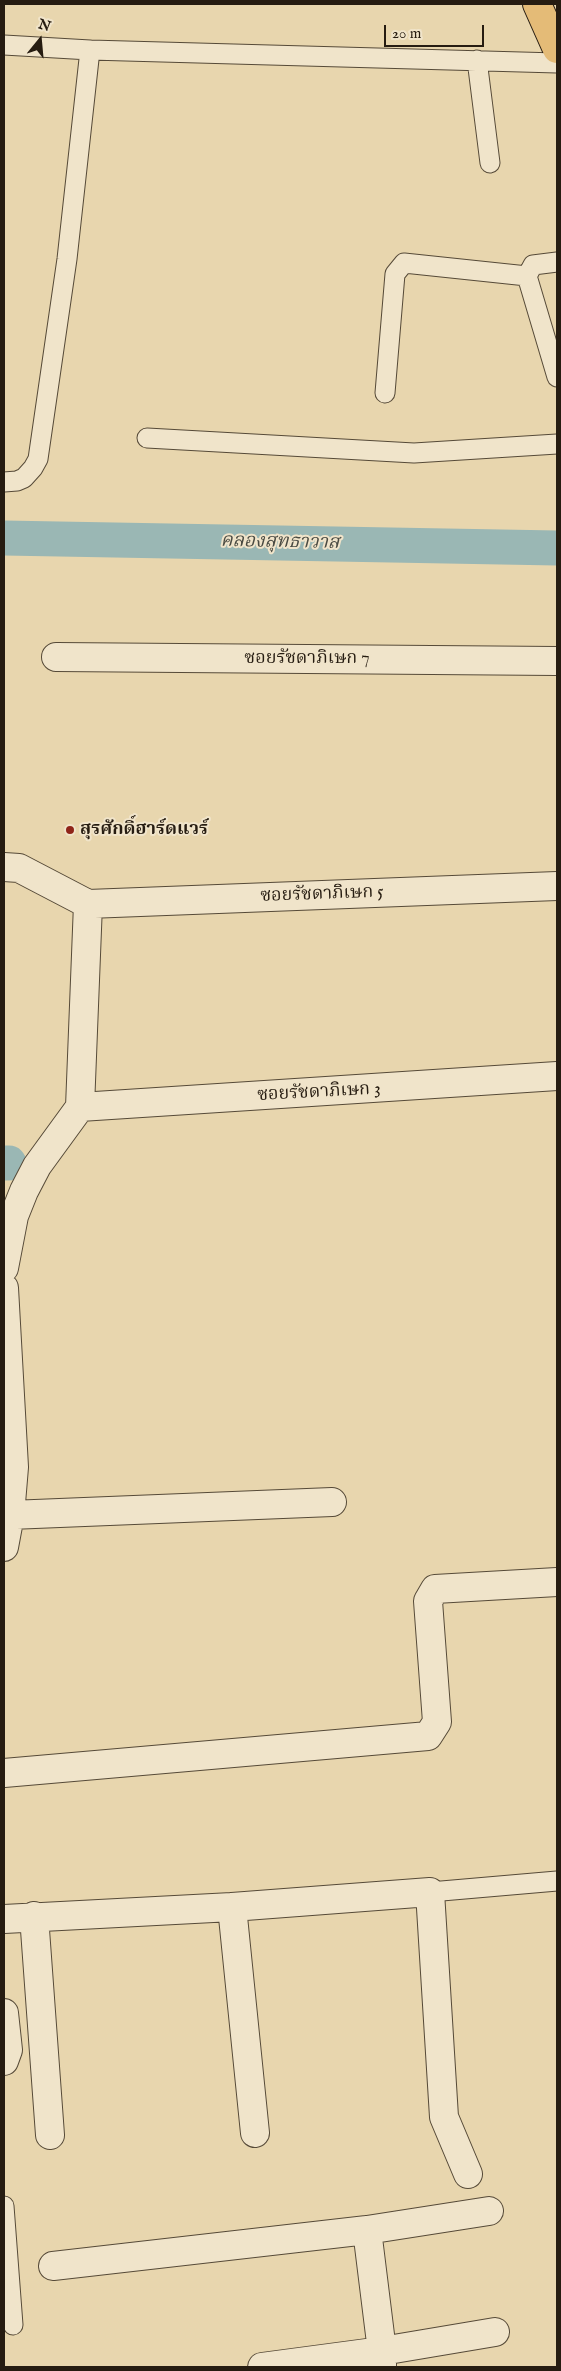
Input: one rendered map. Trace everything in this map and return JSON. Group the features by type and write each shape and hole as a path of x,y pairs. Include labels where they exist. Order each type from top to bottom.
{"main road":[{"path":"537,4 557,50"}],"street":[{"name":"ซอยรัชดาภิเษก 7","path":"56,657 557,661"},
{"path":"4,867 18,868 88,904 80,1107 37,1166 24,1191 14,1216 4,1268"},
{"name":"ซอยรัชดาภิเษก 5","path":"88,904 557,886"},
{"name":"ซอยรัชดาภิเษก 3","path":"80,1107 400,1088 557,1076"},
{"path":"4,1288 14,1467 10,1515 4,1547"},
{"path":"10,1515 332,1502"},
{"path":"4,1773 428,1736 437,1722 428,1601 435,1589 557,1582"},
{"path":"4,1919 232,1907 430,1892 444,2117 468,2174"},
{"path":"232,1907 255,2132"},
{"path":"34,1916 50,2135"},
{"path":"4,2013 8,2050 4,2061"},
{"path":"53,2266 367,2230 489,2211"},
{"path":"367,2230 382,2359"},
{"path":"262,2367 382,2359 495,2332"}],"lane":[{"path":"4,45 90,50 557,63"},
{"path":"4,482 18,481 24,478 38,459 67,259 90,50"},
{"path":"477,60 490,163"},
{"path":"557,262 533,265 527,276 557,377"},
{"path":"385,393 395,274 404,263 527,276"},
{"path":"147,438 414,452 557,444"},
{"path":"430,1892 557,1881"},
{"path":"4,2206 13,2325"}],"waterway":[{"name":"คลองสุทธาวาส","path":"4,538 557,548"},
{"path":"4,1163 9,1163"}],"place":[{"name":"สุรศักดิ์ฮาร์ดแวร์","path":"70,830"}]}
